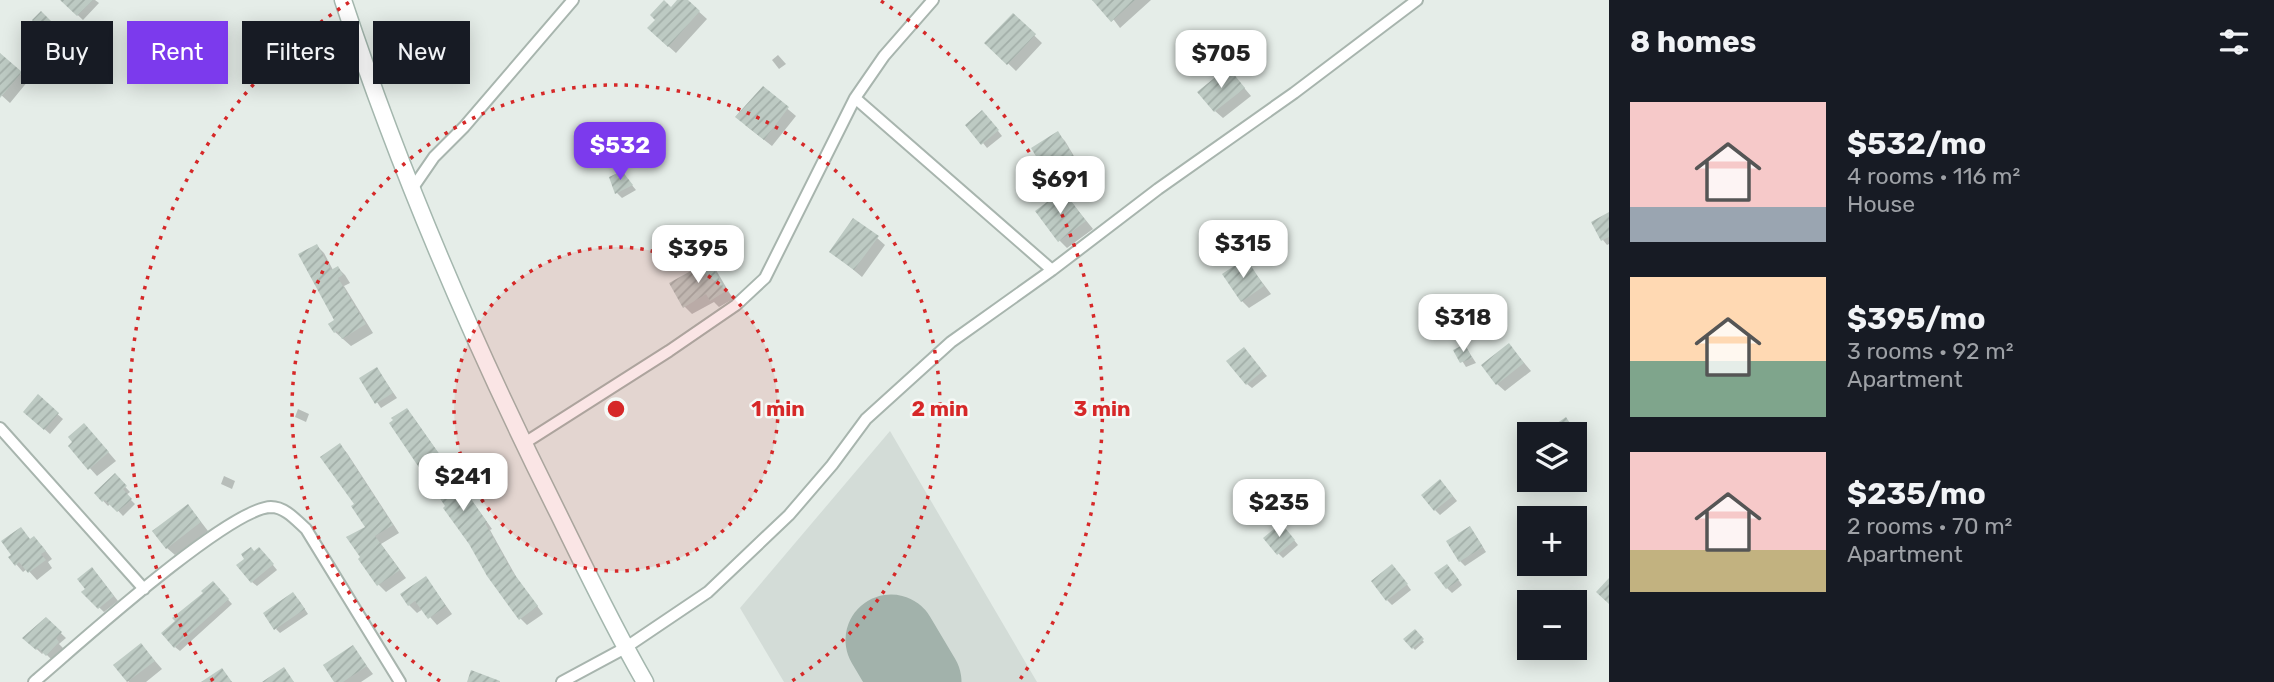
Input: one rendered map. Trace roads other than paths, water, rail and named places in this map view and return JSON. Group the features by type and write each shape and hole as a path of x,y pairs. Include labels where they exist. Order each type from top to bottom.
{"main road":[{"path":"343,0 367,72 444,270 523,444 625,648 645,682"}],"street":[{"path":"412,189 434,157 464,127 573,0"},
{"path":"523,444 725,313 765,278 855,98 884,56 933,0"},
{"path":"562,682 625,648 708,592 789,515 832,465 866,419 951,342 1052,270 1158,189 1294,93 1417,0"},
{"path":"855,98 1052,270"},
{"path":"0,428 144,589"},
{"path":"34,682 144,589 218,532 248,514 271,507 288,512 306,529 400,682"}]}
